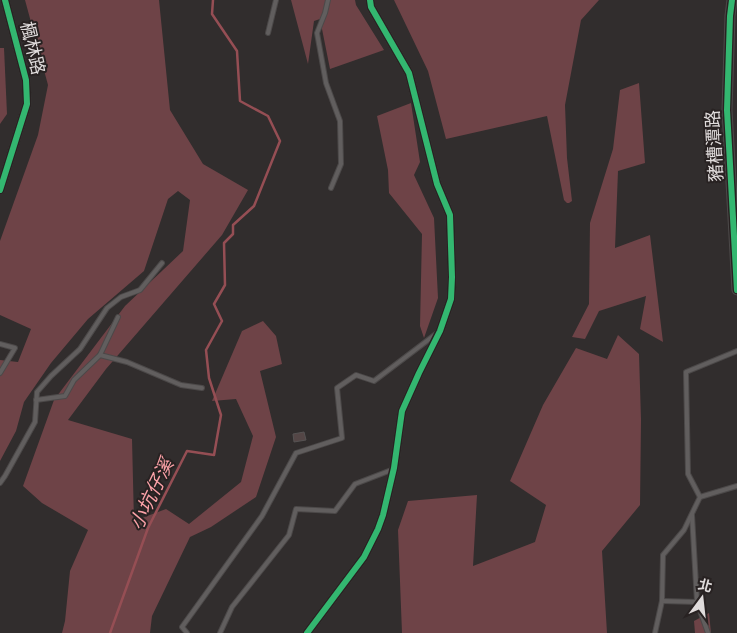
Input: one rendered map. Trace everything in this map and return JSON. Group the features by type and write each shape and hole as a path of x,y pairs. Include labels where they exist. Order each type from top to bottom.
{"street":[{"name":"楓林路","path":"0,190 27,104 26,80 6,0"},
{"path":"307,633 364,556 378,529 394,468 402,411 440,331 451,299 450,215 437,184 409,73 372,7 370,0"},
{"name":"豬槽潭路","path":"732,0 727,110 737,290"}],"lane":[{"path":"268,33 276,0"},
{"path":"328,0 326,12 317,33 326,83 340,122 341,164 331,188"},
{"path":"0,483 34,422 37,392 80,349 107,308 122,297 140,290 162,263"},
{"path":"36,400 65,396 74,380 100,355 118,317"},
{"path":"180,633 182,627 262,516 296,453 342,438 337,388 356,375 374,380 440,331"},
{"path":"0,344 15,348 0,373"},
{"path":"700,497 688,474 686,372 737,351"},
{"path":"100,355 127,362 181,385 202,388"},
{"path":"220,633 232,606 289,535 296,509 335,511 355,484 394,468"},
{"path":"0,474 5,476"},
{"path":"655,633 662,601 663,555 684,530 700,497 737,486"},
{"path":"692,514 697,602 708,633"},
{"path":"662,601 697,602"},
{"path":"182,627 187,633"}],"shaded area":[{"path":"25,0 159,0 170,110 203,164 248,190 222,235 106,369 68,420 132,439 134,521 166,509 189,524 241,482 253,436 236,399 212,401 242,331 263,321 276,336 282,364 260,371 276,437 256,497 211,527 190,537 152,616 150,633 62,633 70,571 88,530 42,503 23,486 54,400 125,306 183,251 190,200 178,191 168,199 144,271 88,319 51,363 24,402 16,431 0,461 0,360 18,362 31,329 0,315 0,241 38,135 48,85"},
{"path":"291,0 355,0 356,5 384,50 330,69 320,19 314,21 308,64"},
{"path":"394,0 599,0 581,20 565,105 567,158 572,201 567,203 564,200 547,116 446,139 428,71"},
{"path":"0,48 4,48 7,114 0,124"},
{"path":"639,83 645,163 618,171 615,248 650,235 663,342 640,329 646,296 599,311 585,339 572,337 589,304 590,223 613,149 620,90"},
{"path":"411,103 420,162 414,175 434,218 438,298 424,338 420,326 422,234 389,193 388,170 377,116"},
{"path":"618,335 639,354 641,420 640,505 602,551 607,633 402,633 398,530 408,501 477,495 473,566 535,542 546,505 510,481 543,405 576,348 607,359"},
{"path":"709,613 711,633 695,633 694,621"}],"building":[{"path":"304,432 306,440 294,442 293,434"}],"waterway":[{"name":"小坑仔溪","path":"110,633 148,528 187,451 214,455 221,415 209,378 206,350 222,321 214,304 225,285 224,243 233,234 233,225 254,206 280,141 268,116 240,101 237,51 212,14 213,0"}],"cycle path":[{"path":"0,190 27,104 26,80 5,0"},
{"path":"307,633 364,557 378,529 394,468 402,411 440,331 451,299 450,215 437,184 409,73 371,7 370,0"},
{"path":"732,0 727,110 737,290"}]}
